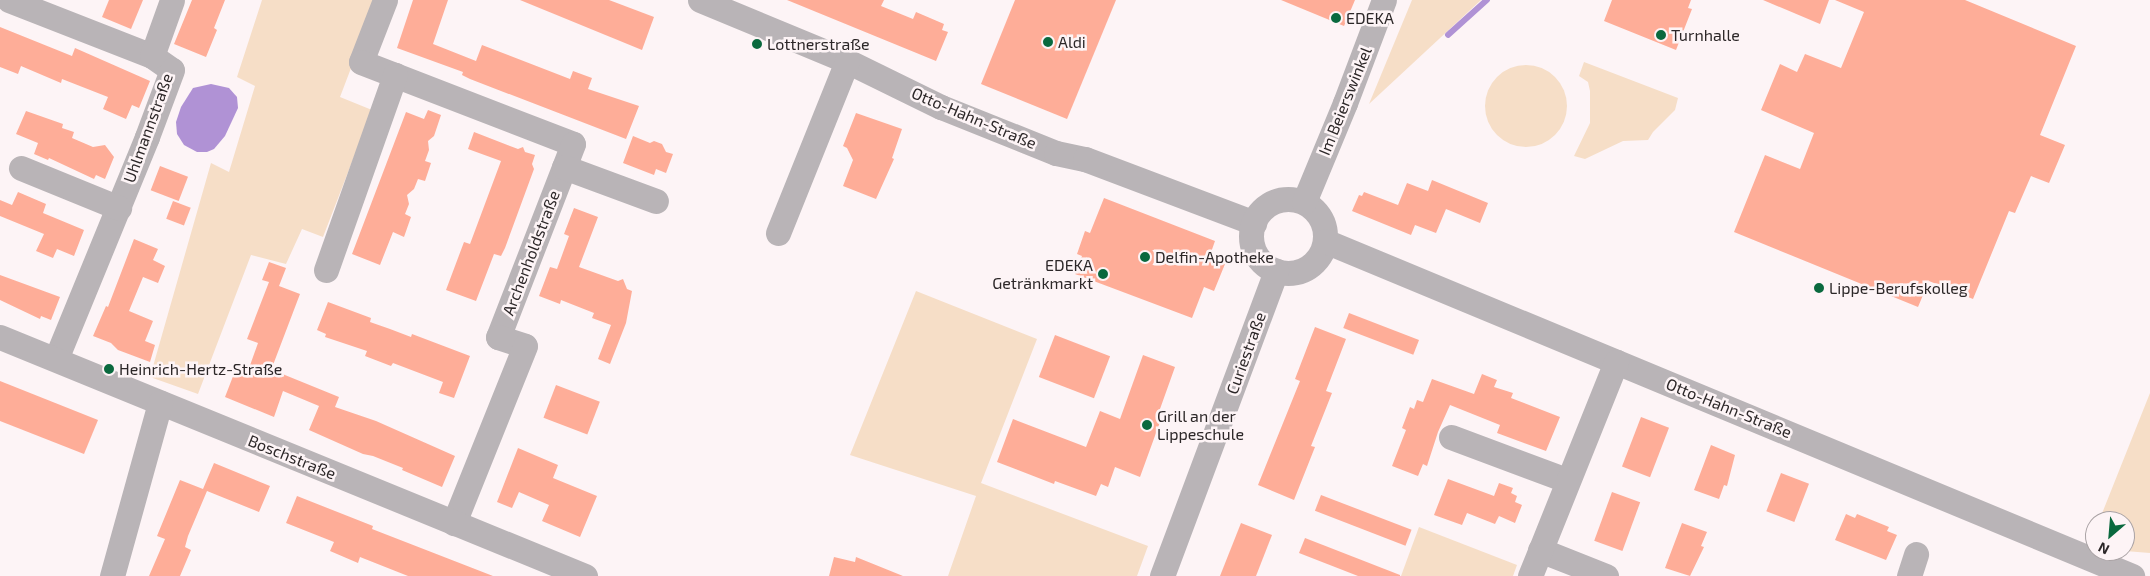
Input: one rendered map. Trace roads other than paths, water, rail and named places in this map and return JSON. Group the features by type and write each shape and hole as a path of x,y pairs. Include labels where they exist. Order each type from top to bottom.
{"street":[{"name":"Uhlmannstraße","path":"9,0 152,56 172,70 119,208 56,360"},
{"name":"Uhlmannstraße","path":"152,56 172,0"},
{"name":"Archenholdstraße","path":"385,0 361,62 573,144 498,337 525,346 454,523"},
{"name":"Otto-Hahn-Straße","path":"700,0 847,61 941,107 1056,153 1085,159 1254,223"},
{"name":"Im Beierswinkel","path":"1304,202 1346,103 1384,0"},
{"path":"778,233 847,61"},
{"path":"326,270 395,75"},
{"path":"564,167 656,201"},
{"path":"21,168 119,208"},
{"path":"1290,199 1304,202 1317,212 1322,221 1325,241 1322,252 1308,268 1286,273 1276,271 1261,261 1252,246 1251,234 1254,223 1268,205 1278,200 1290,199"},
{"name":"Otto-Hahn-Straße","path":"1325,241 2132,576"},
{"name":"Curiestraße","path":"1162,576 1276,271"},
{"name":"Boschstraße","path":"0,337 584,576"},
{"path":"1530,576 1566,480 1616,362"},
{"path":"112,576 160,403"},
{"path":"1451,437 1566,480"},
{"path":"1540,550 1606,576"}],"waterway":[{"path":"1448,35 1487,0"}],"place":[{"name":"EDEKA","path":"1336,18"},
{"name":"Turnhalle","path":"1661,35"},
{"name":"Aldi","path":"1048,42"},
{"name":"Lottnerstraße","path":"757,44"},
{"name":"Delfin-Apotheke","path":"1145,257"},
{"name":"EDEKA Getränkmarkt","path":"1103,274"},
{"name":"Lippe-Berufskolleg","path":"1819,288"},
{"name":"Heinrich-Hertz-Straße","path":"109,369"},
{"name":"Grill an der Lippeschule","path":"1147,425"}]}
